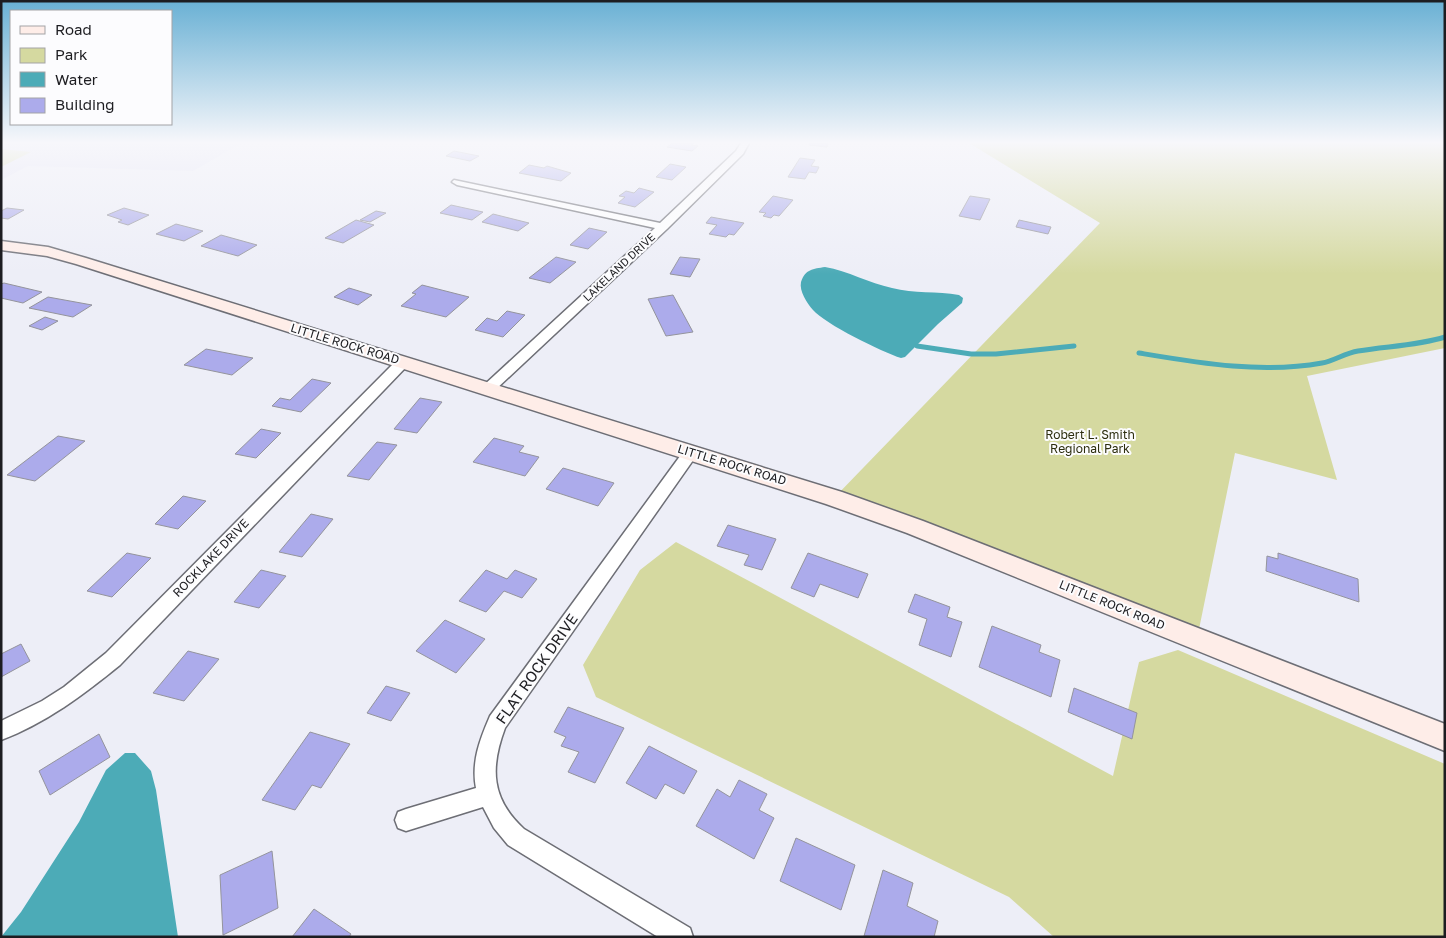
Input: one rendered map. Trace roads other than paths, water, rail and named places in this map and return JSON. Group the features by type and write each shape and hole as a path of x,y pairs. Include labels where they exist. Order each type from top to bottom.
{"main road":[{"name":"LITTLE ROCK ROAD","path":"1,245 48,252 81,261 794,484 915,527 1445,738"}],"street":[{"path":"479,187 663,227"},
{"name":"LAKELAND DRIVE","path":"489,388 704,187"},
{"name":"ROCKLAKE DRIVE","path":"1,731 49,707 71,693 113,659 403,362"},
{"name":"FLAT ROCK DRIVE","path":"681,937 516,837 505,827 487,795 484,779 486,750 497,723 691,452"},
{"path":"406,820 487,795"}],"water":[{"path":"825,267 900,290 959,295 963,298 962,303 905,357 901,358 854,337 829,323 813,310 802,293 801,282 807,272"},
{"path":"125,753 135,753 151,771 156,790 178,937 1,937 21,912 79,822 106,770"}],"waterway":[{"path":"1139,353 1230,366 1299,366 1331,361 1353,352 1412,344 1445,337"},
{"path":"917,346 971,354 996,354 1074,346"}],"park label":[{"name":"Robert L. Smith Regional Park","path":"1090,442"}]}
